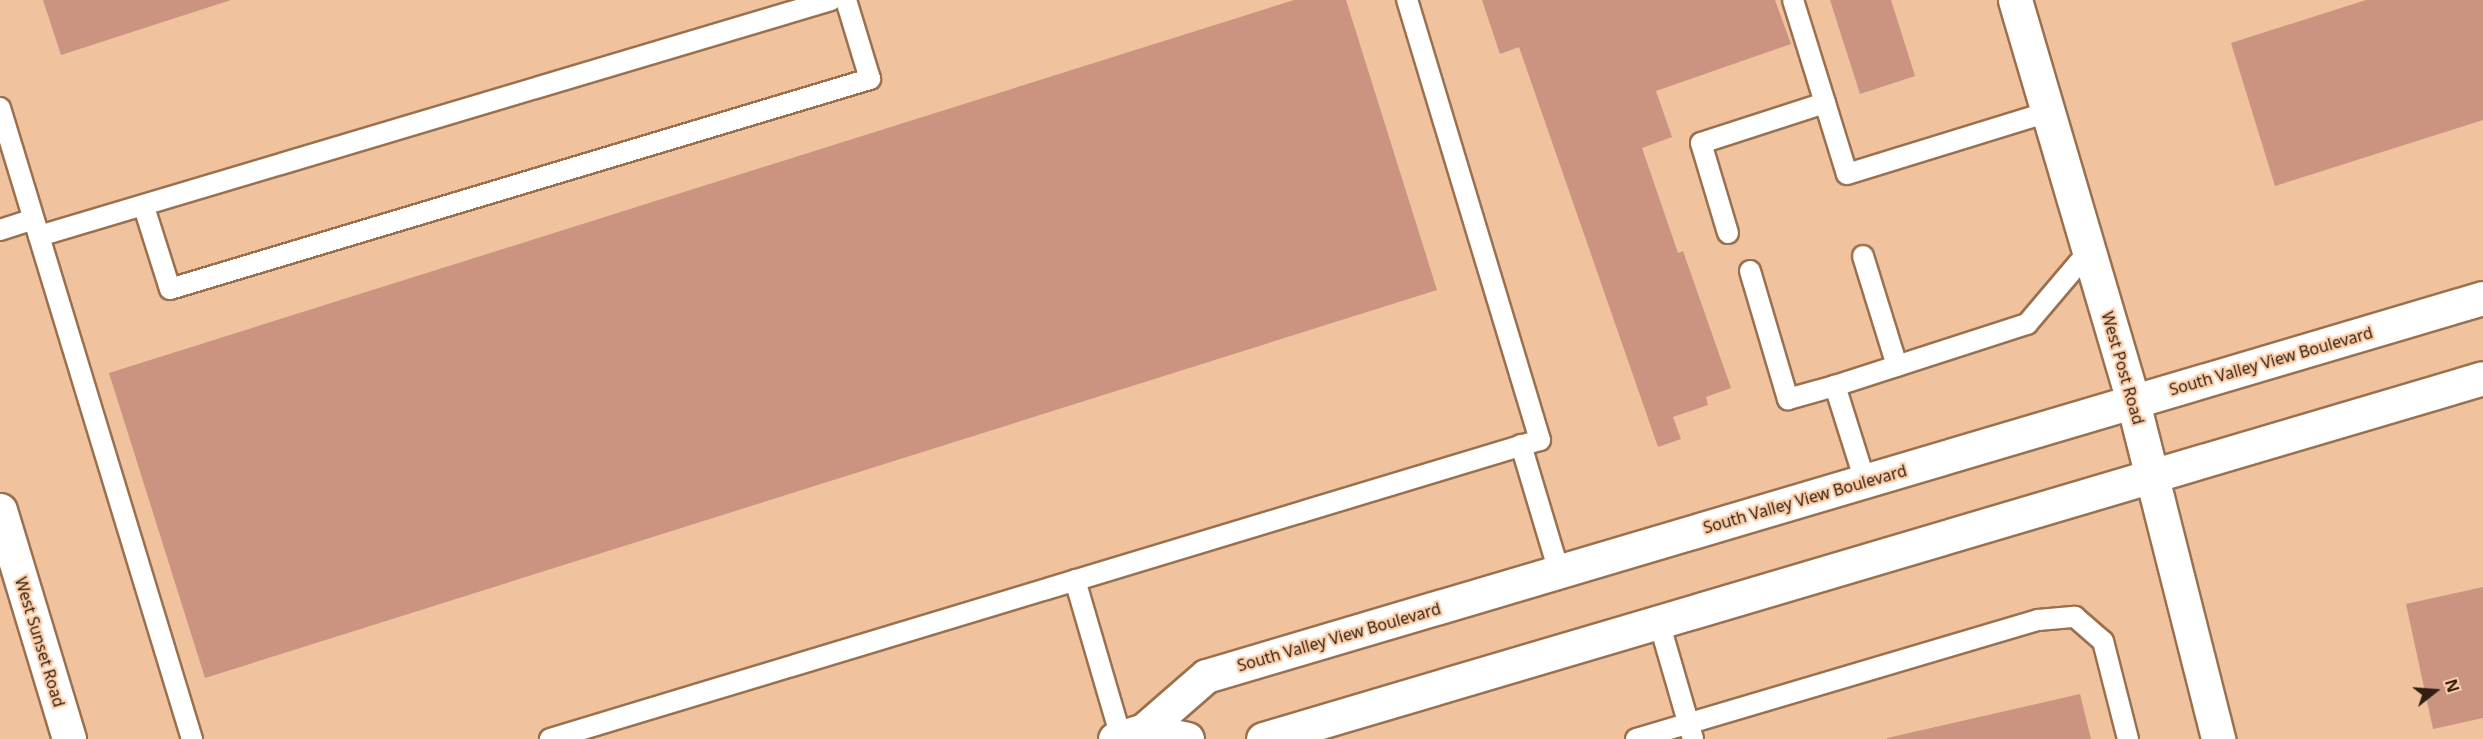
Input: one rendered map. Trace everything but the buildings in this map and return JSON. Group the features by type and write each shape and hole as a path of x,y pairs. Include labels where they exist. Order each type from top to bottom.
{"main road":[{"name":"West Post Road","path":"2015,0 2133,402 2218,739"},
{"name":"South Valley View Boulevard","path":"1127,735 1206,676 2483,298"},
{"path":"1263,739 2483,378"},
{"name":"West Sunset Road","path":"0,510 69,739"},
{"path":"1127,735 1187,739"}],"lane":[{"path":"0,230 36,227 144,207 831,0"},
{"path":"144,207 170,289 870,79 846,0"},
{"path":"550,739 1540,440 1407,0"},
{"path":"1793,0 1847,174 2048,112"},
{"path":"1728,233 1701,143 1825,103"},
{"path":"0,108 192,739"},
{"path":"1750,271 1788,399 2027,324 2088,251"},
{"path":"1863,256 1897,366"},
{"path":"1835,386 1865,481"},
{"path":"1521,446 1559,572"},
{"path":"1075,580 1127,735"},
{"path":"1636,739 1691,731 2038,620 2075,617 2103,641 2127,739"},
{"path":"1659,622 1691,731"}]}
